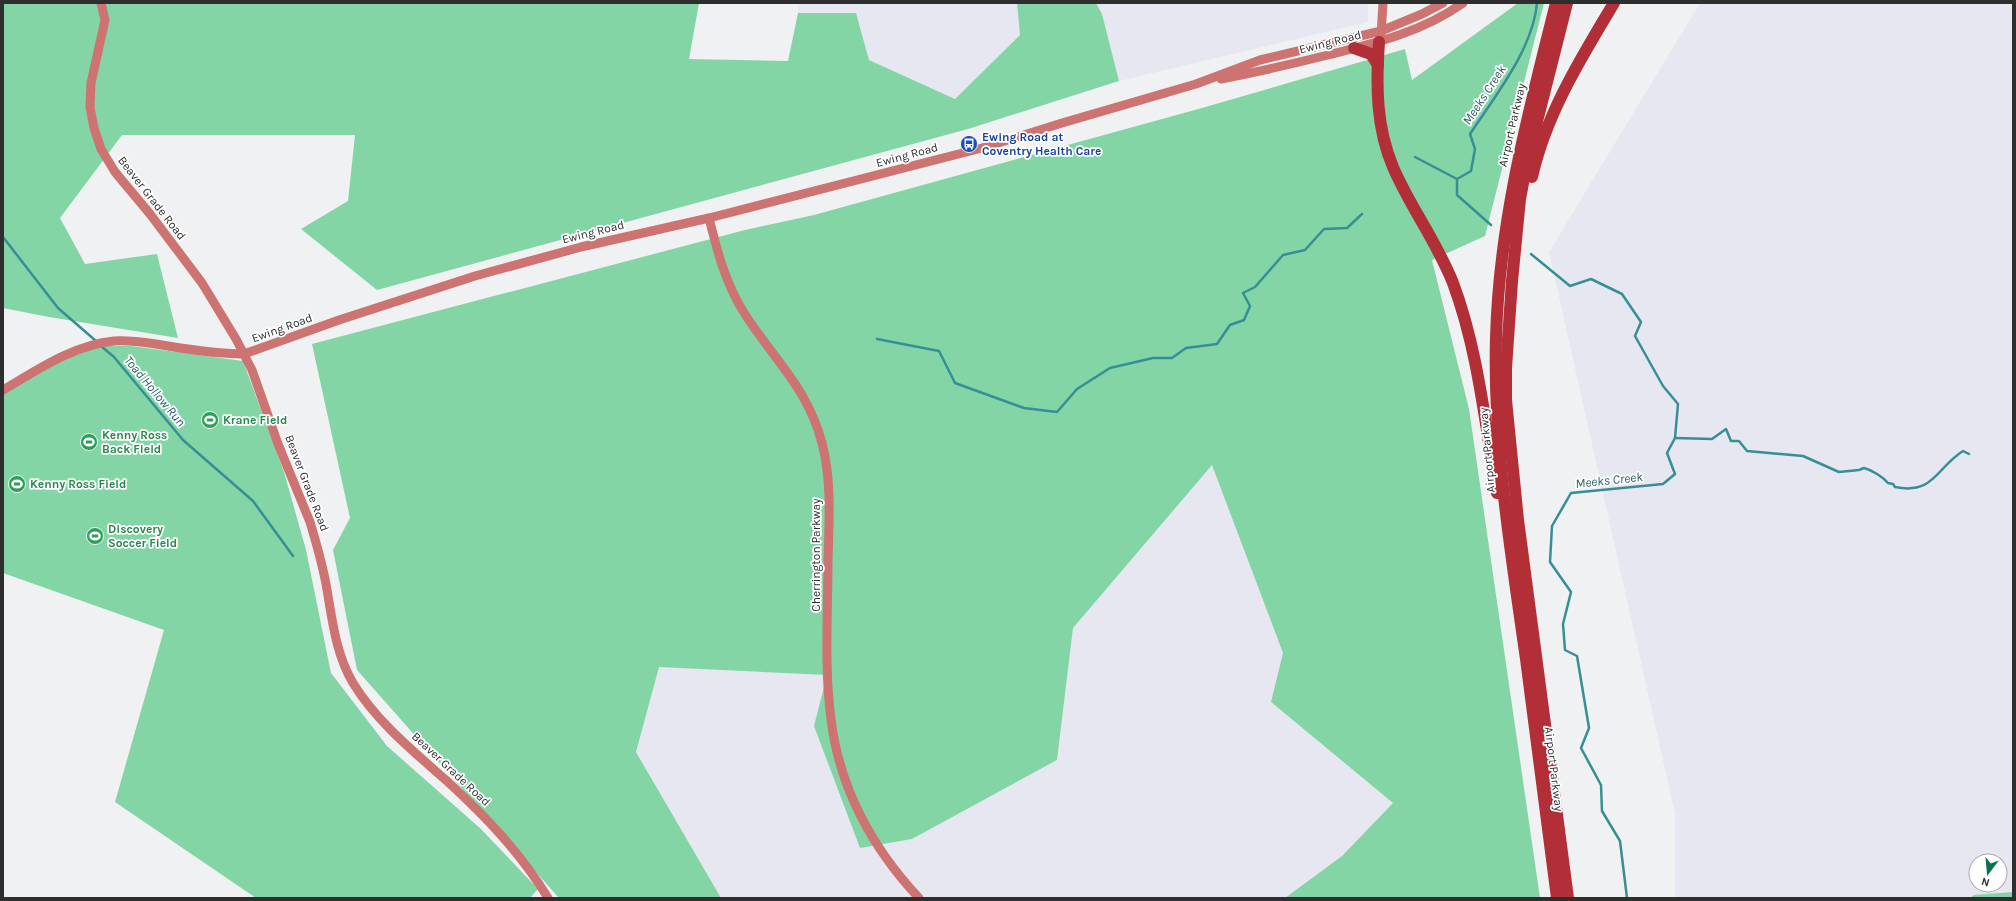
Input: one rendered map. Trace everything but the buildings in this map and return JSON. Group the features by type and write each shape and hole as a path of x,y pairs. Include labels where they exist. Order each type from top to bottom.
{"highway":[{"name":"Airport Parkway","path":"1556,3 1521,142 1507,214 1499,283 1496,338 1497,404 1500,455 1517,600 1557,898"},
{"name":"Airport Parkway","path":"1567,3 1528,157 1520,199 1507,337 1506,400 1518,520 1568,898"},
{"path":"1515,248 1534,166 1558,102 1581,56 1614,3"},
{"path":"1380,36 1378,106 1385,145 1399,180 1444,260 1458,297 1473,354 1505,546 1517,600"},
{"path":"1354,48 1371,54 1378,64"}],"street":[{"name":"Beaver Grade Road","path":"102,3 105,20 91,83 90,107 94,128 101,149 115,172 150,214 202,283 244,354 310,522 318,549 336,642 353,682 373,709 401,739 479,811 508,841 525,862 548,898"},
{"path":"1380,36 1383,3"},
{"name":"Ewing Road","path":"1196,84 1262,71 1354,48 1443,3"},
{"name":"Ewing Road","path":"3,390 65,355 88,346 114,341 140,342 228,354 244,354 339,320 475,276 643,232 709,218 982,148 1196,84 1260,60 1380,36 1432,23 1463,3"},
{"name":"Cherrington Parkway","path":"709,218 724,272 734,295 754,328 802,393 820,437 826,466 829,492 828,675 830,718 836,749 843,772 868,832 882,854 918,898"}],"shaded area":[{"path":"799,3 1017,3 1020,35 955,99 869,60 856,13 798,13"},
{"path":"1096,3 1368,3 1368,22 1119,81 1102,14"},
{"path":"1700,3 2013,3 2013,898 1675,898 1675,814 1549,252"},
{"path":"1212,464 1283,653 1271,702 1393,803 1342,856 1285,898 721,898 636,751 659,666 828,675 860,847 912,839 1057,760 1073,628"}],"green space":[{"path":"3,3 699,3 689,59 788,61 798,13 856,13 869,60 955,99 1020,35 1017,3 1096,3 1102,14 1119,81 968,129 377,290 301,229 348,201 355,135 122,135 60,218 85,264 157,254 178,338 3,308"},
{"path":"1518,3 1544,3 1485,236 1432,260 1469,409 1540,898 1285,898 1342,856 1393,803 1271,702 1283,653 1212,465 1073,628 1057,760 912,839 860,848 814,726 827,675 659,667 636,752 721,898 559,898 357,670 333,550 350,518 312,344 745,230 814,215 1202,108 1405,49 1412,80"},
{"path":"99,346 132,346 243,361 284,472 306,550 331,673 387,746 481,829 538,889 530,898 256,898 115,802 164,630 3,573 3,390 59,357"},
{"path":"2013,892 2013,898 1970,898 1974,895"}],"waterway":[{"name":"Meeks Creek","path":"1491,225 1457,195 1457,179 1471,171 1475,149 1470,134 1521,55 1534,20 1537,3"},
{"path":"1415,157 1457,179"},
{"path":"877,339 939,351 955,383 1024,408 1057,412 1077,389 1110,368 1153,358 1172,358 1186,348 1217,344 1230,325 1244,320 1250,306 1243,293 1255,287 1283,255 1305,250 1324,229 1347,228 1362,214"},
{"name":"Toad Hollow Run","path":"3,237 58,308 96,341"},
{"name":"Meeks Creek","path":"1531,254 1570,286 1591,279 1622,294 1641,322 1635,336 1663,386 1678,404 1675,438 1667,453 1675,474 1663,484 1571,493 1552,526 1550,562 1571,592 1563,624 1565,650 1577,656 1589,728 1581,748 1601,785 1602,811 1620,841 1627,898"},
{"name":"Toad Hollow Run","path":"101,346 114,357 183,440 253,501 293,556"},
{"path":"1675,438 1712,439 1726,429 1731,441 1739,441 1747,451 1803,456 1839,472 1864,468 1877,474 1888,483 1893,484 1895,487 1908,488 1927,484 1963,451 1969,454"}],"place":[{"name":"Ewing Road at Coventry Health Care","path":"969,144"},
{"name":"Krane Field","path":"210,420"},
{"name":"Kenny Ross Back Field","path":"89,442"},
{"name":"Kenny Ross Field","path":"17,484"},
{"name":"Discovery Soccer Field","path":"95,536"}]}
